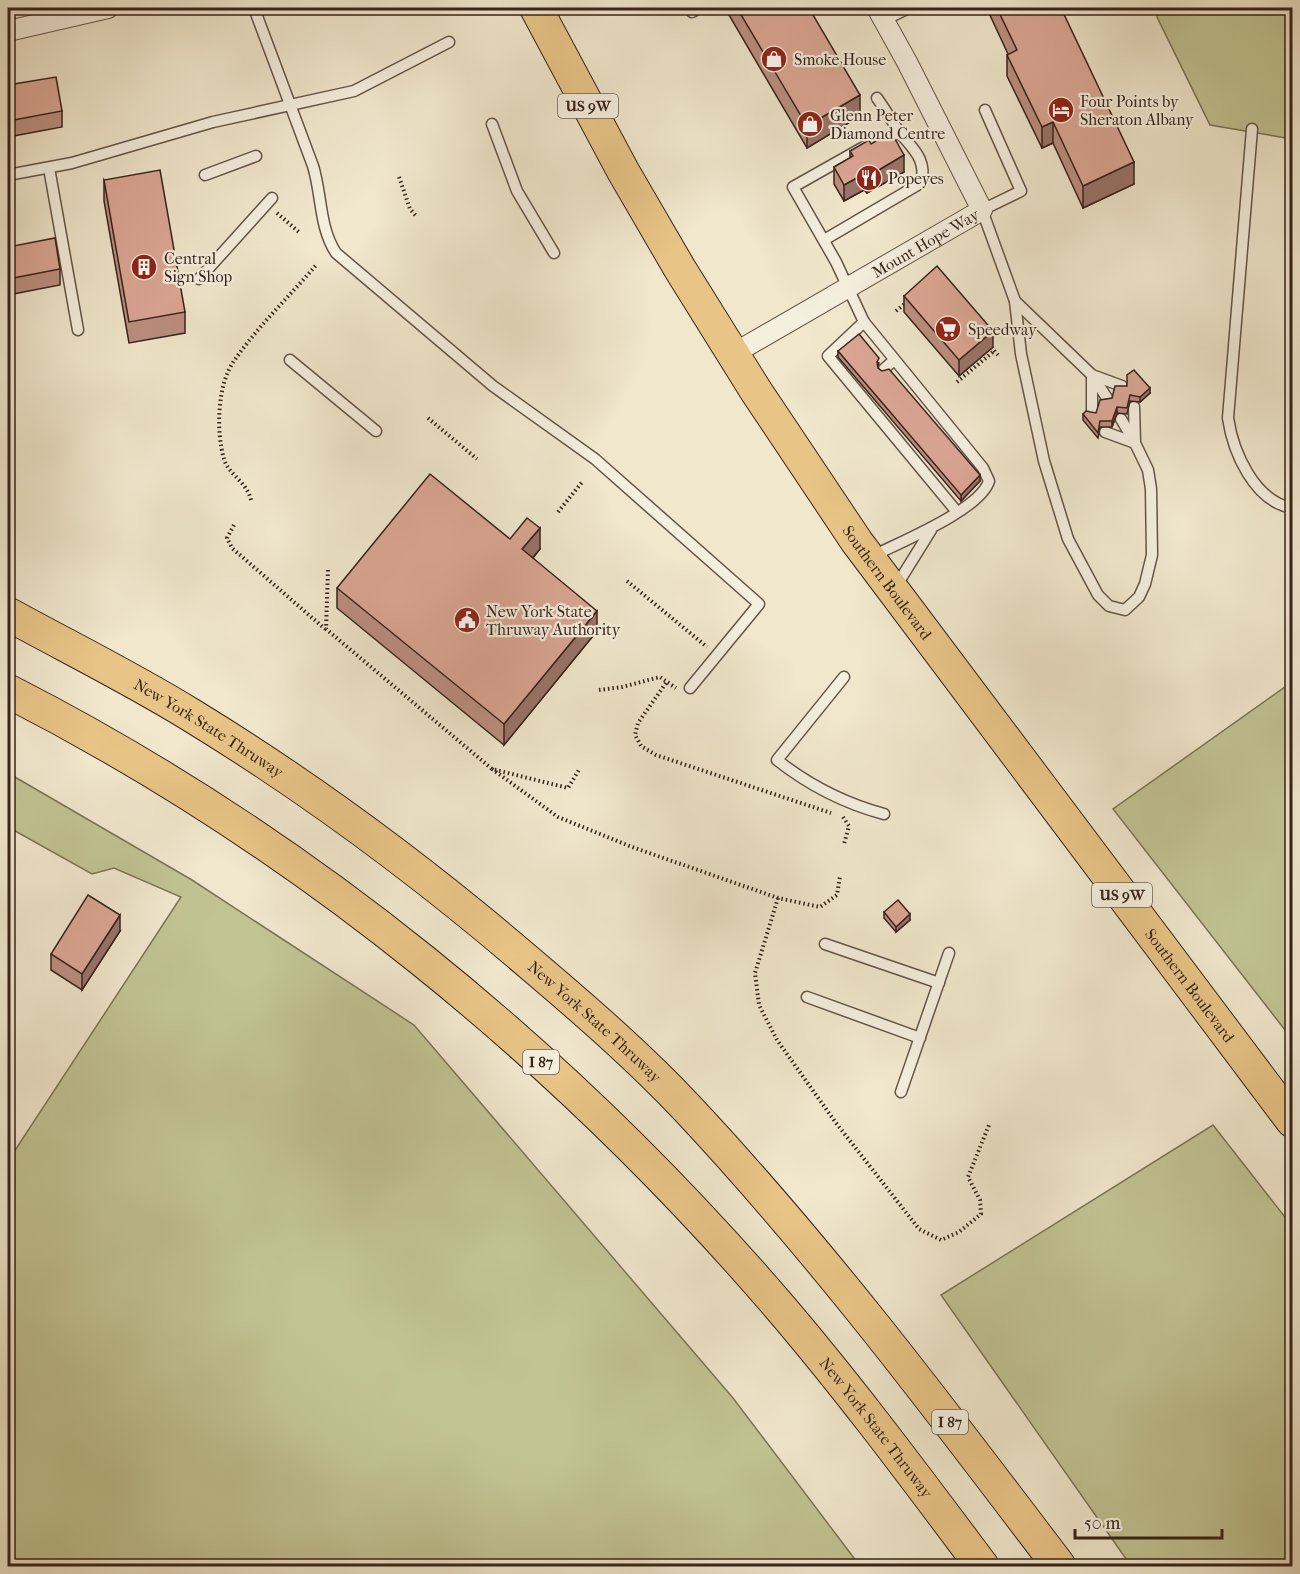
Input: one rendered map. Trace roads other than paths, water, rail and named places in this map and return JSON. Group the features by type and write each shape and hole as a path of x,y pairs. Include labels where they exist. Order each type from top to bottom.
{"highway":[{"name":"New York State Thruway","path":"8,614 187,712 322,800 409,862 488,925 609,1032 686,1107 790,1223 891,1344 1059,1566"},
{"name":"New York State Thruway","path":"8,691 150,772 284,858 406,948 525,1047 674,1190 777,1304 868,1415 976,1558"}],"main road":[{"name":"Southern Boulevard","path":"536,8 641,204 733,354 869,558 1293,1121"}],"street":[{"path":"8,32 108,8"},
{"name":"Mount Hope Way","path":"733,354 982,210 880,14"}],"lane":[{"path":"254,8 321,192 326,234 342,260 493,386 595,459 759,603 690,688"},
{"path":"880,14 909,8"},
{"path":"8,175 72,163 213,122 354,91 449,42"},
{"path":"824,240 921,183 923,171 918,154 900,133 877,98"},
{"path":"985,110 1021,191 982,210 1015,301 1021,354 1044,461 1068,539 1098,596 1109,606 1125,610 1139,597 1145,585 1152,555 1148,470 1120,419"},
{"path":"492,124 518,191 554,253"},
{"path":"1251,129 1228,418 1232,442 1242,466 1261,490 1293,508"},
{"path":"869,558 931,530 987,487 989,481 917,398 906,376 864,322 824,240 793,187 878,139 900,133"},
{"path":"205,175 256,156"},
{"path":"49,168 78,330"},
{"path":"199,279 269,200"},
{"path":"1015,301 1092,375 1107,398"},
{"path":"864,322 828,356 847,373 917,455 944,488 957,512"},
{"path":"871,353 880,345"},
{"path":"290,360 376,431"},
{"path":"884,369 893,361"},
{"path":"1092,375 1122,386"},
{"path":"1092,375 1092,412"},
{"path":"898,384 906,376"},
{"path":"1134,407 1135,443"},
{"path":"1106,432 1135,443"},
{"path":"893,591 931,530"},
{"path":"844,677 777,760 820,790 861,808 884,814"},
{"path":"825,944 939,983"},
{"path":"901,1092 949,953"},
{"path":"807,997 920,1038"}],"place":[{"name":"Smoke House","path":"774,59"},
{"name":"Four Points by Sheraton Albany","path":"1061,110"},
{"name":"Glenn Peter Diamond Centre","path":"810,124"},
{"name":"Popeyes","path":"869,178"},
{"name":"Central Sign Shop","path":"144,267"},
{"name":"Speedway","path":"948,329"},
{"name":"New York State Thruway Authority","path":"467,620"}]}
